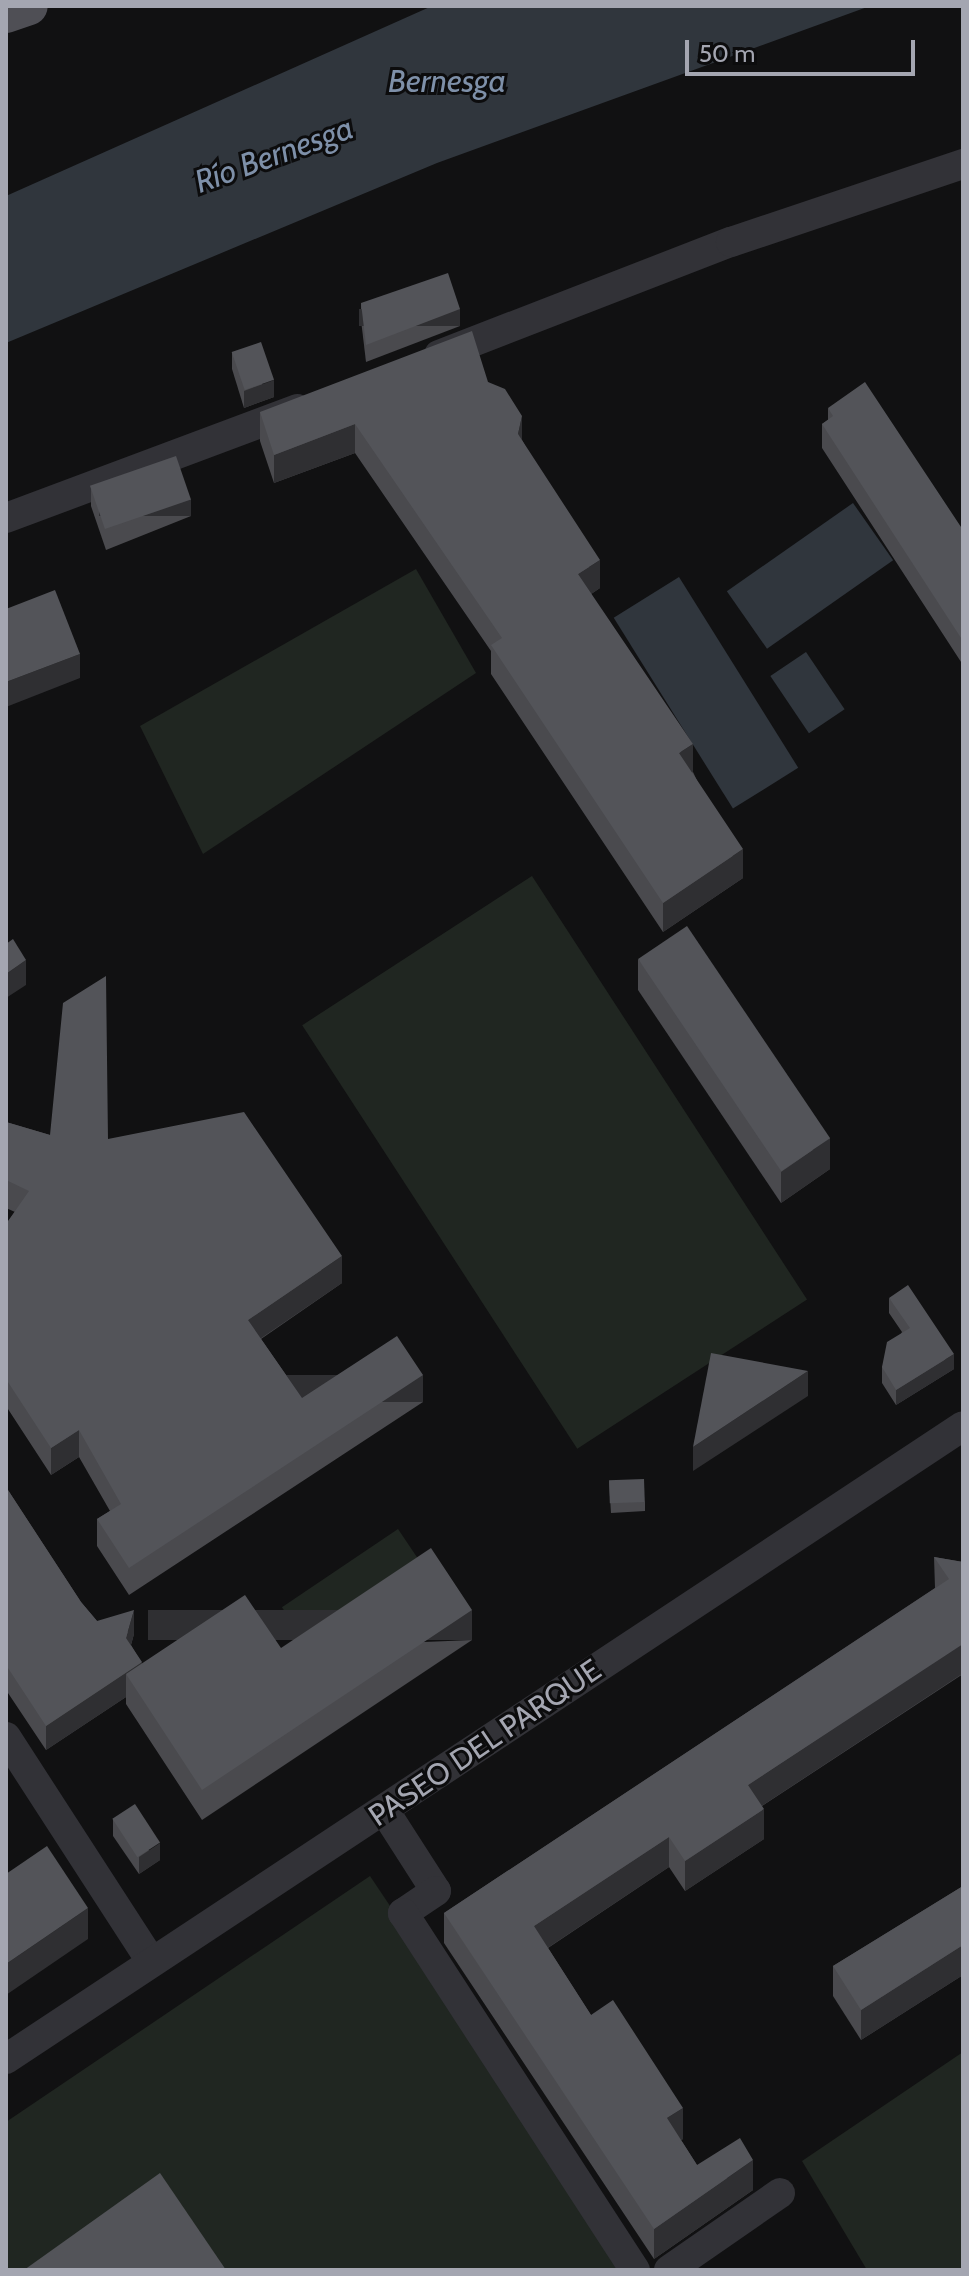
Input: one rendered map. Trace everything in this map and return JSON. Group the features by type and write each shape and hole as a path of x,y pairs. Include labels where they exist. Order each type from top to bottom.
{"main road":[{"path":"6,14 29,6"}],"street":[{"path":"406,368 731,242 963,164"},
{"path":"6,518 332,396"},
{"name":"PASEO DEL PARQUE","path":"6,2059 963,1426"},
{"path":"11,1753 151,1961"},
{"path":"384,1810 436,1891 403,1913 635,2270"},
{"path":"669,2270 780,2193"}],"shaded area":[{"path":"416,569 476,673 203,854 140,726"},
{"path":"532,876 807,1300 577,1449 302,1025"},
{"path":"398,1529 431,1578 315,1656 282,1607"},
{"path":"370,1876 634,2270 6,2270 6,2122"},
{"path":"963,2052 963,2270 867,2270 802,2161"}],"water":[{"name":"Bernesga","path":"432,6 870,6 437,163 6,343 6,196"},
{"path":"853,503 893,560 767,649 727,591"},
{"path":"679,577 798,768 733,809 614,618"},
{"path":"806,652 845,709 809,733 770,676"}],"building":[{"path":"448,273 460,309 366,345 361,303"},
{"path":"472,331 488,382 505,389 522,416 518,434 600,560 578,574 693,744 679,753 743,849 663,903 491,645 502,638 355,424 274,455 260,412"},
{"path":"261,342 274,380 245,390 232,352"},
{"path":"865,382 963,530 963,641 822,424 833,416 828,408"},
{"path":"176,456 191,499 105,529 90,486"},
{"path":"55,590 80,654 6,682 6,609"},
{"path":"687,926 830,1138 781,1171 638,959"},
{"path":"13,939 26,960 6,974 6,944"},
{"path":"106,976 108,1139 244,1112 342,1256 248,1320 302,1398 397,1336 423,1375 129,1568 97,1519 121,1504 79,1430 51,1448 6,1379 6,1224 29,1191 6,1180 6,1122 50,1135 63,1003"},
{"path":"908,1285 954,1354 896,1390 882,1367 887,1342 910,1328 889,1298"},
{"path":"711,1353 808,1371 693,1447"},
{"path":"644,1479 645,1502 610,1503 609,1480"},
{"path":"6,1487 81,1602 97,1621 134,1610 126,1638 142,1662 46,1726 6,1665"},
{"path":"431,1548 472,1610 202,1790 126,1674 245,1595 281,1648"},
{"path":"934,1557 963,1562 963,1644 748,1785 764,1809 685,1861 669,1837 534,1926 591,2015 613,2000 683,2108 667,2118 697,2165 740,2138 753,2160 654,2229 444,1913 949,1579"},
{"path":"135,1804 160,1843 137,1857 112,1819"},
{"path":"47,1846 88,1908 6,1964 6,1874"},
{"path":"963,1886 963,1945 861,2010 833,1966"},
{"path":"160,2173 226,2270 24,2270"}],"water label":[{"name":"Río Bernesga","path":"274,155"}]}
